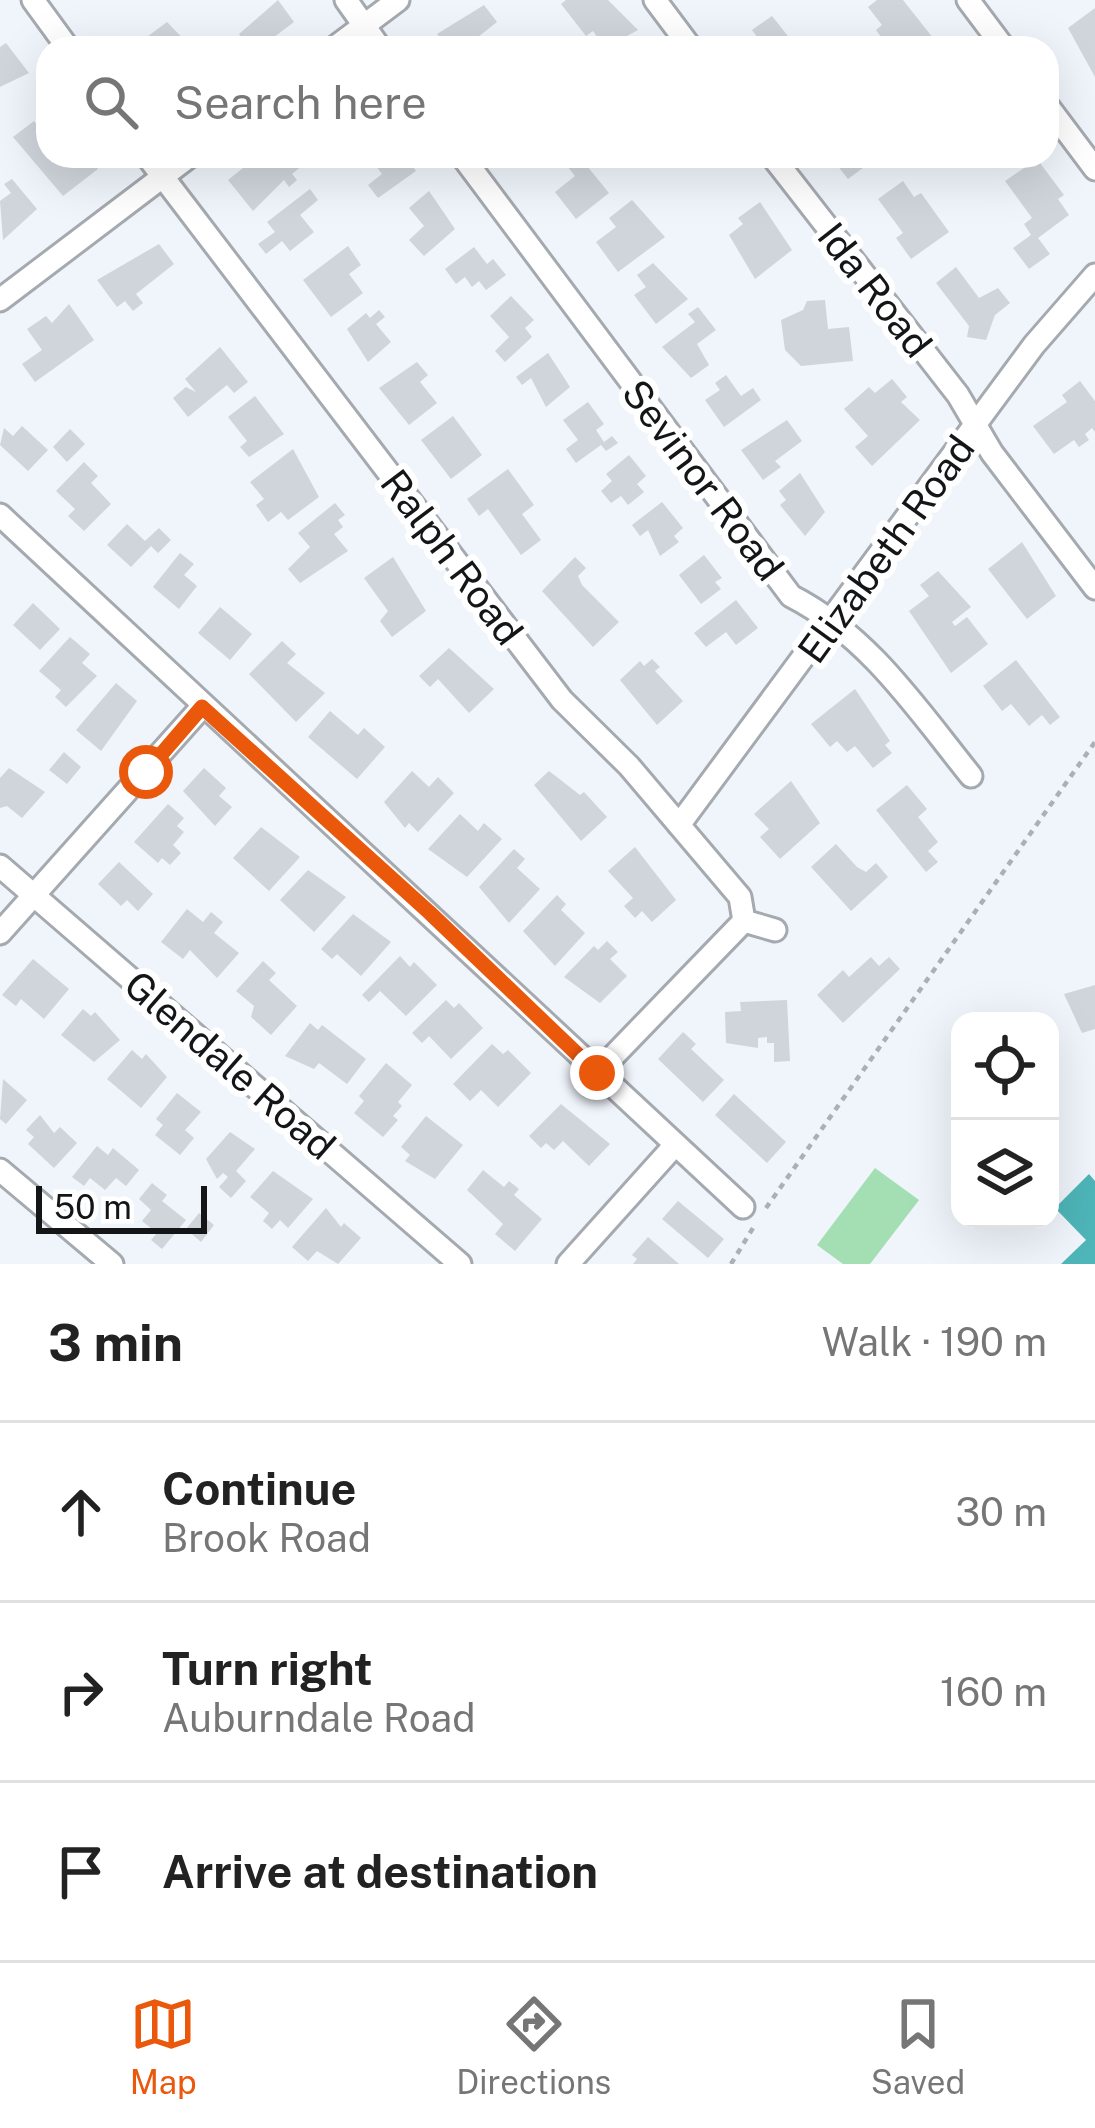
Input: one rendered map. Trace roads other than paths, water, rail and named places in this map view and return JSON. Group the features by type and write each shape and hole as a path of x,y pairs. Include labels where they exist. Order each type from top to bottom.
{"street":[{"path":"33,0 59,36"},
{"path":"346,0 372,36"},
{"path":"350,36 398,0"},
{"path":"655,0 683,36"},
{"path":"968,0 995,36"},
{"path":"1059,121 1095,169"},
{"name":"Ralph Road","path":"156,168 562,700 740,896 744,921"},
{"path":"0,300 174,168"},
{"name":"Sevinor Road","path":"471,168 791,596 835,618 891,676 971,776"},
{"name":"Ida Road","path":"781,168 958,394 976,426 1095,587"},
{"name":"Elizabeth Road","path":"679,825 1034,345 1095,274"},
{"path":"0,515 743,1208"},
{"path":"0,934 202,707"},
{"name":"Glendale Road","path":"0,866 460,1264"},
{"path":"597,1073 744,921 776,930"},
{"path":"568,1264 675,1145"},
{"path":"0,1170 112,1264"}],"water":[{"path":"1089,1174 1095,1181 1095,1264 1061,1264 1086,1240 1059,1212 1059,1204"}]}
